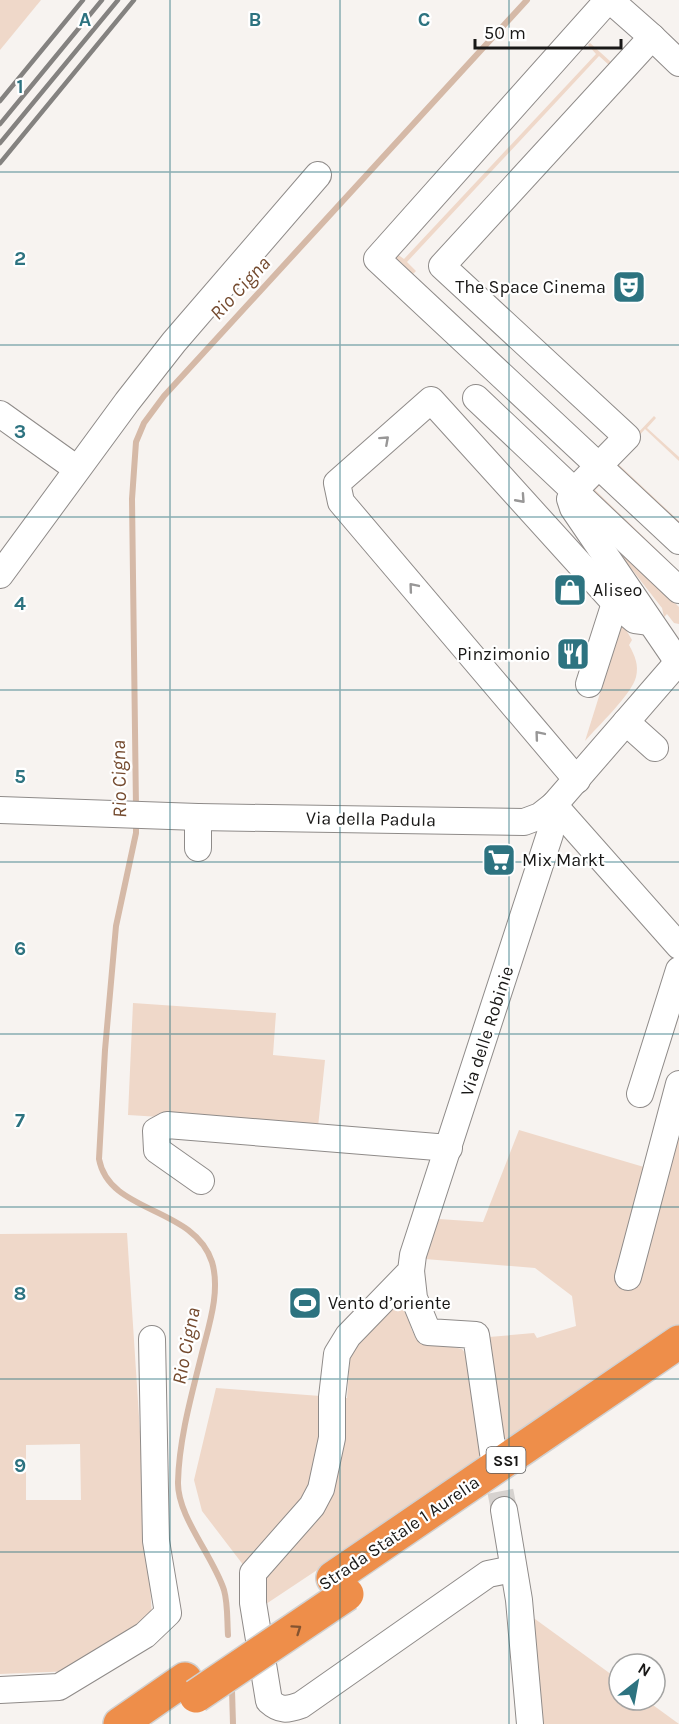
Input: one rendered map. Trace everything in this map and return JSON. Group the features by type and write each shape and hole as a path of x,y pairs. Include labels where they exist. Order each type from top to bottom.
{"highway":[{"name":"Strada Statale 1 Aurelia","path":"340,1586 679,1342"},
{"name":"Strada Statale 1 Aurelia","path":"120,1724 190,1688 340,1586 679,1367"},
{"name":"Strada Statale 1 Aurelia","path":"156,1724 190,1688"}],"street":[{"path":"679,63 609,0 377,259 679,541"},
{"path":"652,37 442,266 627,437 575,490 570,499 573,508 678,661"},
{"path":"0,575 174,342 318,176"},
{"path":"476,398 679,590"},
{"path":"577,780 341,502 337,483 431,400 615,603 635,620 651,622"},
{"path":"0,414 77,469"},
{"path":"590,684 615,603"},
{"name":"Via della Padula","path":"0,810 146,813 198,817 524,822 540,816 554,805 678,661"},
{"path":"626,722 655,748"},
{"path":"554,805 678,942"},
{"name":"Via delle Robinie","path":"412,1263 497,982 550,834 554,805"},
{"path":"198,817 198,848"},
{"path":"640,1094 679,970"},
{"path":"628,1277 679,1084"},
{"path":"201,1181 157,1150 156,1131 167,1125 448,1148"},
{"path":"412,1263 414,1298 428,1332 476,1335 493,1453"},
{"path":"412,1263 348,1336 337,1354 332,1397 332,1438 321,1489 312,1506 253,1573 253,1603 269,1701 278,1708 289,1710 301,1705 488,1574 513,1569"},
{"path":"0,1690 59,1687 145,1635 168,1613 156,1541 152,1339"},
{"path":"504,1510 519,1600 530,1724"}],"shaded area":[{"path":"0,0 41,0 0,50"},
{"path":"590,43 611,62 609,65 599,56 407,262 416,271 413,274 395,257 397,254 404,259 596,54 588,45"},
{"path":"654,416 656,418 647,428 679,457 679,461 645,429 637,438 635,436"},
{"path":"612,462 616,462 679,521 679,525"},
{"path":"603,482 595,490 679,571 679,576 588,489"},
{"path":"605,535 679,607 679,624 674,623 667,614 664,617 662,608"},
{"path":"622,623 632,640 629,645 636,661 636,677 621,701 585,741"},
{"path":"133,1003 276,1013 273,1055 325,1060 318,1127 128,1115"},
{"path":"679,1090 679,1325 501,1450 489,1337 534,1333 537,1338 576,1326 572,1296 535,1268 425,1259 439,1219 483,1222 519,1130 654,1170"},
{"path":"127,1233 152,1616 73,1671 0,1674 0,1234","holes":["80,1444 81,1500 26,1500 26,1445"]},
{"path":"401,1300 407,1300 411,1328 416,1339 462,1349 469,1358 484,1459 263,1606 244,1566 202,1511 194,1480 216,1388 347,1398 350,1357 362,1339"},
{"path":"535,1619 607,1671 607,1712 662,1712 679,1724 539,1724 529,1624"}],"waterway":[{"name":"Rio Cigna","path":"136,808 132,499 136,442 144,423 164,396 527,0"},
{"name":"Rio Cigna","path":"136,821 136,833 116,926 105,1050 99,1159 106,1177 118,1190 188,1230 202,1244 212,1262 215,1285 213,1310 186,1419 178,1482 183,1508 224,1590 228,1635"},
{"name":"Rio Cigna","path":"232,1690 233,1724"}],"tunnel":[{"path":"493,1453 504,1510"}],"railway":[{"path":"0,101 83,0"},
{"path":"0,124 102,0"},
{"path":"0,143 118,0"},
{"path":"0,163 134,0"}],"place":[{"name":"The Space Cinema","path":"629,287"},
{"name":"Aliseo","path":"570,590"},
{"name":"Pinzimonio","path":"573,654"},
{"name":"Mix Markt","path":"499,860"},
{"name":"Vento d’oriente","path":"305,1303"}]}
